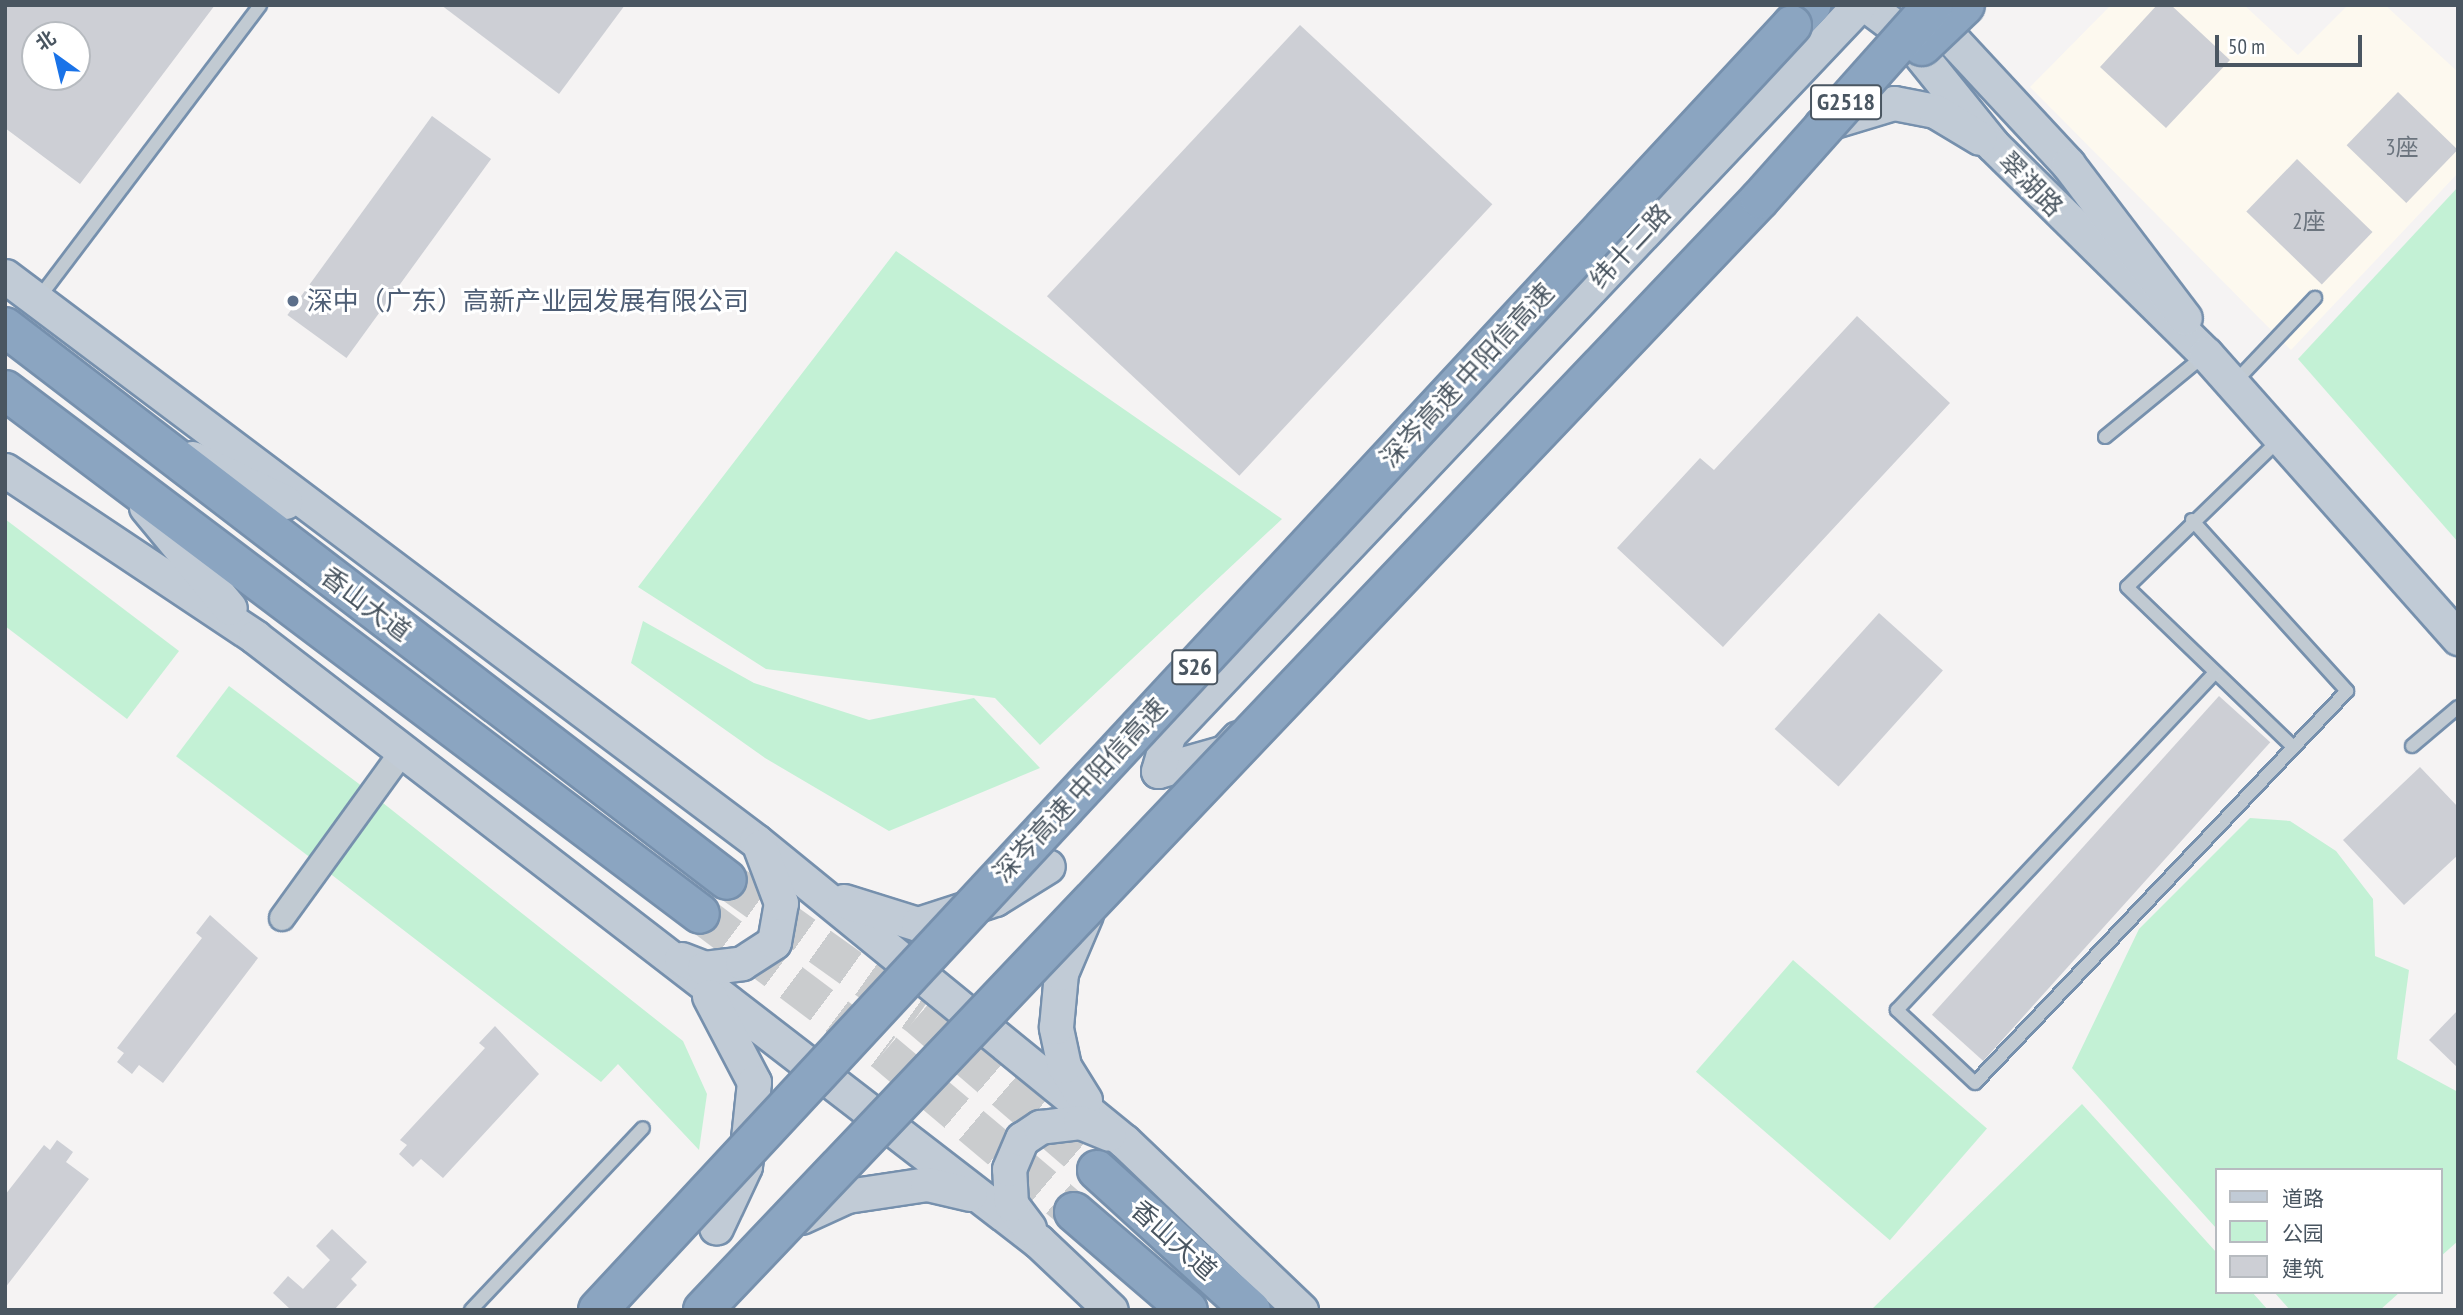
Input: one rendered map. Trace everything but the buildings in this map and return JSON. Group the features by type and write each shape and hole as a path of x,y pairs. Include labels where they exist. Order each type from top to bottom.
{"highway":[{"path":"703,1310 1760,199 1967,5"},
{"name":"深岑高速 中阳信高速","path":"598,1310 1799,10"},
{"name":"G2518","path":"1760,199 1921,11"},
{"name":"香山大道","path":"5,327 727,880"},
{"name":"香山大道","path":"5,390 700,914"},
{"name":"香山大道","path":"1097,1170 1251,1310"},
{"name":"香山大道","path":"1074,1212 1188,1310"}],"main road":[{"name":"纬十二路","path":"1809,130 1225,752 1158,771 1168,735 1859,5"},
{"name":"翠湖路","path":"1866,5 1921,11 2006,96 2162,280 2206,354"},
{"path":"1967,5 1967,40 2006,96"},
{"path":"1755,115 1799,10"},
{"path":"1809,130 1921,11"},
{"name":"翠湖路","path":"1921,11 1993,145 2206,354 2458,638"},
{"path":"1809,130 1894,103 1935,111 1993,145"},
{"path":"5,276 345,529 756,841 1124,1140 1301,1310"},
{"path":"151,439 345,529"},
{"path":"5,470 255,637 981,1196 1038,1241 1111,1310"},
{"path":"120,476 255,637"},
{"path":"680,962 704,968 742,963 774,942 781,903 756,841"},
{"path":"818,891 918,923 995,899 1048,866"},
{"path":"1095,1117 1064,1066 1056,1027 1061,973 1074,934 1107,879"},
{"path":"680,962 740,1044 754,1082 745,1166 716,1228"},
{"path":"1038,1241 1011,1204 1009,1169 1022,1139 1040,1127 1080,1122 1124,1140"},
{"path":"801,1217 847,1196 927,1184 981,1196"}],"street":[{"path":"282,918 403,751"}],"lane":[{"path":"38,300 260,5"},
{"path":"2232,385 2315,298"},
{"path":"2105,437 2206,354"},
{"path":"2281,438 2192,520 2127,587 2214,674 2293,747"},
{"path":"2192,520 2347,691 1975,1083 1897,1010 2214,674"},
{"path":"2412,746 2458,707"},
{"path":"471,1310 643,1128"}],"shaded area":[{"path":"2111,5 2244,5 2298,55 2348,5 2385,5 2458,72 2458,173 2291,350 2030,87"}],"green space":[{"path":"2458,187 2458,542 2298,359"},
{"path":"896,251 1282,519 1040,745 995,698 766,669 638,587"},
{"path":"5,519 179,651 127,719 5,626"},
{"path":"643,621 754,683 869,720 974,698 1040,768 889,831 765,758 631,663"},
{"path":"229,686 363,787 310,857 176,756"},
{"path":"378,799 683,1041 707,1094 699,1150 618,1064 601,1082 328,872"},
{"path":"2250,818 2290,821 2336,851 2373,899 2375,956 2409,970 2397,1059 2458,1092 2458,1241 2442,1255 2442,1168 2214,1168 2214,1226 2072,1068 2139,929"},
{"path":"1793,960 1987,1129 1890,1240 1696,1072"},
{"path":"2082,1104 2214,1250 2214,1294 2254,1294 2268,1310 1871,1310"},
{"path":"2276,1294 2398,1294 2380,1310 2290,1310"}],"tunnel":[{"path":"727,880 918,1016 1097,1170"},
{"path":"700,914 884,1052 1074,1212"}],"place":[{"name":"深中（广东）高新产业园发展有限公司","path":"293,301"}]}
